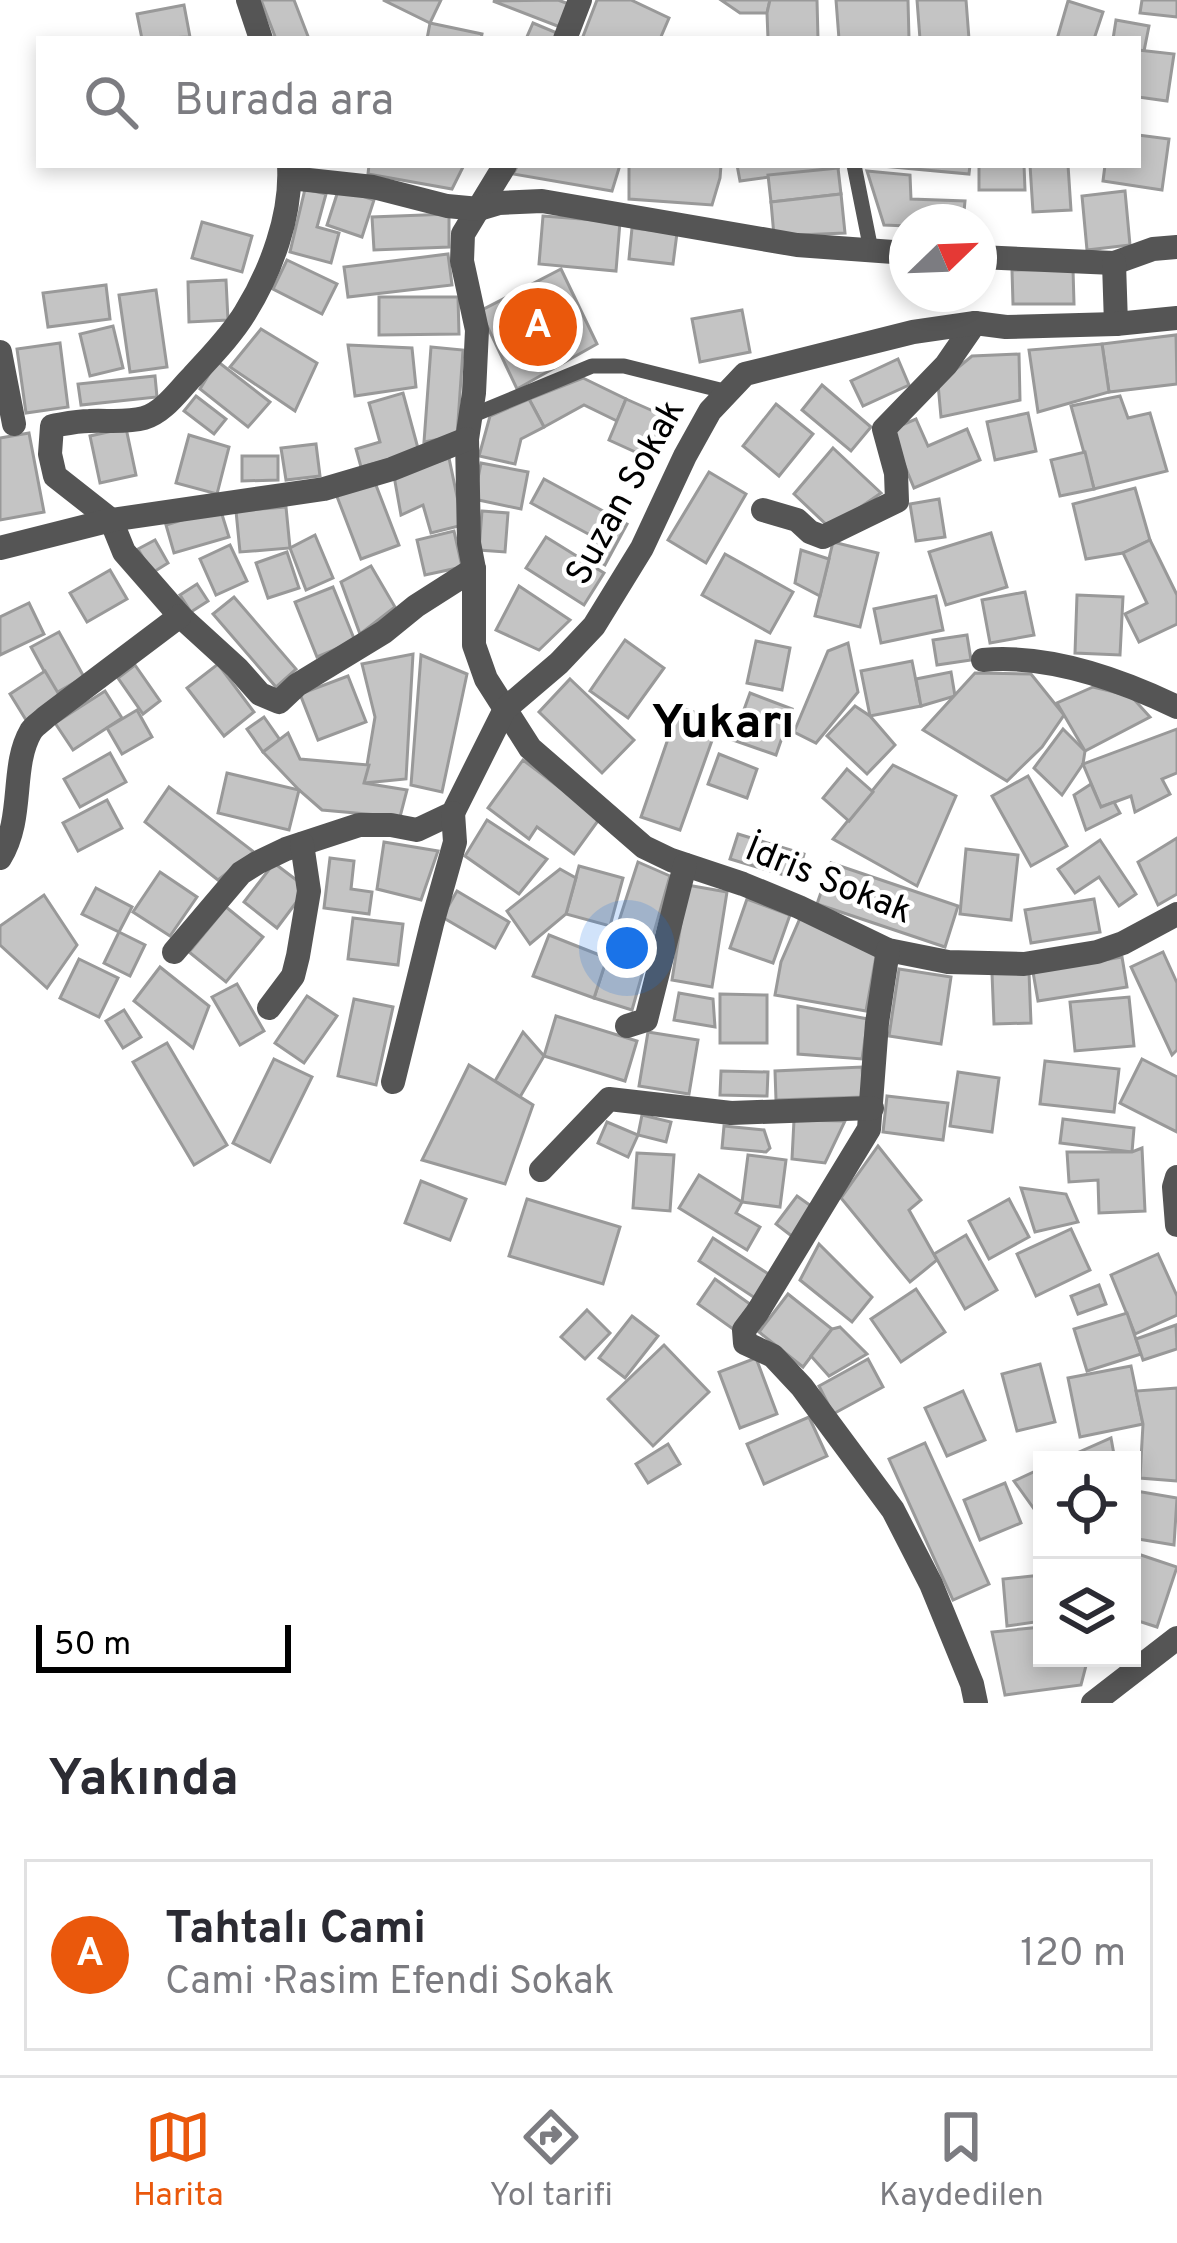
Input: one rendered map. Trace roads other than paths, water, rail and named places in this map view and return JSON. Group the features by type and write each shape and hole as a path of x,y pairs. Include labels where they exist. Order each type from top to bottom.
{"street":[{"path":"248,0 260,36"},
{"path":"566,36 580,0"},
{"name":"İdris Sokak","path":"503,168 463,234 462,261 477,330 469,428 469,543 474,645 486,679 530,748 644,847 800,907 888,950 948,962 1024,964 1123,944 1177,914"},
{"path":"0,352 7,424 52,426 147,418 176,394 244,315 272,258 284,218 289,171 447,206 479,209 542,201 797,245 889,252"},
{"path":"997,258 1114,263 1153,249 1177,247"},
{"path":"1114,263 1116,324"},
{"name":"Suzan Sokak","path":"505,709 594,626 642,548 710,411 745,374 913,332 975,323 1006,327 1177,318"},
{"path":"764,511 797,520 823,537 897,501 896,473 884,429 946,365 975,323"},
{"path":"52,426 50,454 55,476 111,520 124,552 179,616 260,694 278,702 473,569"},
{"path":"0,548 111,520 324,490 392,469 469,428"},
{"path":"0,858 11,837 31,731 179,616"},
{"path":"983,660 1018,660 1083,671 1177,707"},
{"path":"393,1082 455,842 453,813 505,709"},
{"path":"174,952 241,873 272,856 359,825 417,830 453,813"},
{"path":"268,1008 293,976 298,956 309,891 302,844"},
{"path":"627,1026 646,1020 685,865"},
{"path":"888,950 869,1129 744,1330 746,1343 773,1356 802,1387 893,1510 931,1585 976,1703"},
{"path":"541,1170 609,1099 731,1113 872,1108"},
{"path":"1177,1177 1177,1225"},
{"path":"1093,1703 1177,1638"}],"lane":[{"path":"855,168 871,250"},
{"path":"469,428 592,366 624,366 728,392"}],"place":[{"name":"Tahtalı Cami","path":"538,327"}],"district":[{"name":"Yukarı","path":"723,725"}]}
